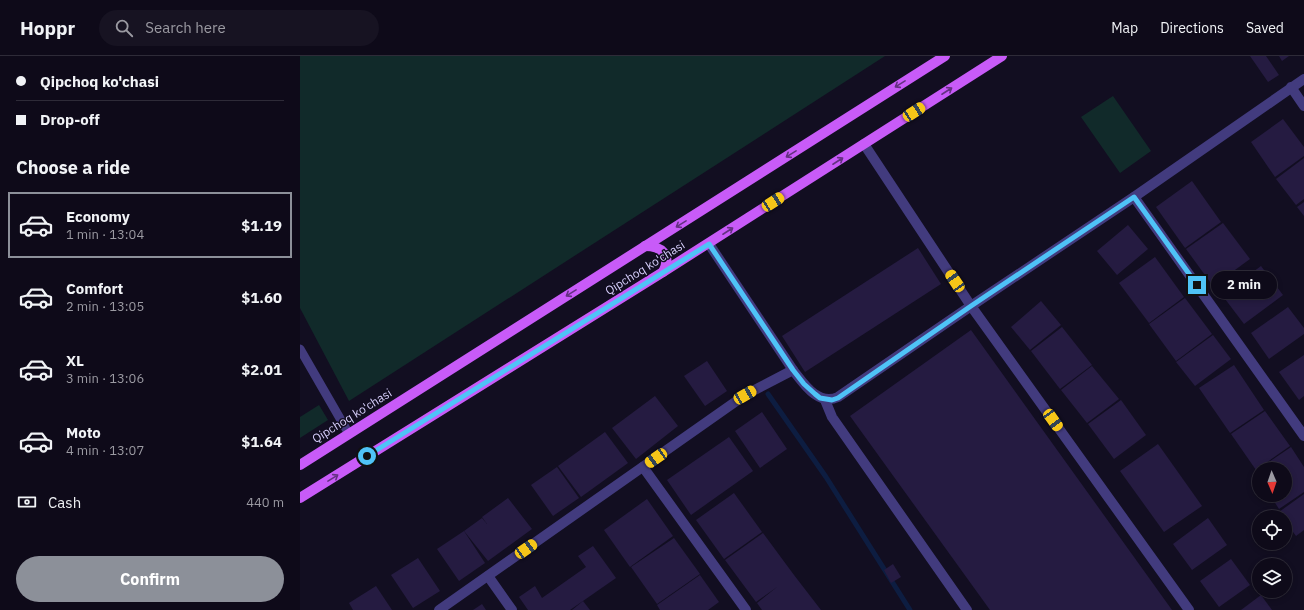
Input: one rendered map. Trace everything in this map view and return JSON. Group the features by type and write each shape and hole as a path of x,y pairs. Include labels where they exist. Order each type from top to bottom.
{"main road":[{"name":"Qipchoq ko'chasi","path":"300,465 945,56"},
{"name":"Qipchoq ko'chasi","path":"300,498 709,244 1002,56"},
{"path":"645,246 651,246 665,253 667,262 663,272"}],"street":[{"path":"709,244 793,370 815,394 825,400 832,400 838,398 971,306 1134,197 1304,79"},
{"path":"1292,88 1304,106"},
{"path":"864,144 971,306 1189,610"},
{"path":"1134,197 1304,436"},
{"path":"440,610 745,395 793,370"},
{"path":"825,400 832,417 967,610"},
{"path":"643,467 746,610"},
{"path":"488,576 512,610"}],"lane":[{"path":"300,349 349,434"}],"green space":[{"path":"300,56 885,56 349,401 300,308"},
{"path":"1113,96 1151,151 1120,173 1081,117"},
{"path":"319,405 328,420 300,438 300,417"}],"building":[{"path":"1250,56 1266,56 1279,75 1268,82"},
{"path":"1279,56 1289,56 1282,61"},
{"path":"1283,119 1304,147 1304,156 1275,177 1251,142"},
{"path":"1304,158 1304,199 1296,205 1276,179"},
{"path":"1192,181 1221,222 1185,248 1156,207"},
{"path":"1304,202 1304,216 1297,207"},
{"path":"1223,223 1250,259 1213,286 1186,249"},
{"path":"1128,225 1148,249 1117,275 1097,251"},
{"path":"918,248 941,284 805,372 782,336"},
{"path":"1155,257 1184,297 1149,323 1119,283"},
{"path":"1261,266 1283,295 1244,324 1222,295"},
{"path":"1185,298 1212,334 1176,361 1149,324"},
{"path":"1041,301 1061,325 1030,350 1011,327"},
{"path":"1288,307 1304,328 1304,334 1269,359 1251,333"},
{"path":"1062,327 1092,365 1060,389 1031,351"},
{"path":"971,330 1172,610 990,610 850,416"},
{"path":"1213,335 1231,359 1195,386 1176,362"},
{"path":"1304,355 1304,396 1299,400 1279,372"},
{"path":"707,361 727,391 705,406 684,376"},
{"path":"1234,365 1264,410 1230,433 1199,388"},
{"path":"1092,366 1119,399 1087,423 1061,390"},
{"path":"655,396 678,426 636,459 612,428"},
{"path":"1121,400 1146,435 1114,459 1088,424"},
{"path":"1265,411 1290,446 1267,462 1252,462 1252,464 1231,434"},
{"path":"762,412 787,449 760,468 735,431"},
{"path":"605,432 628,463 581,497 558,466"},
{"path":"729,437 753,471 691,515 667,480"},
{"path":"1158,444 1202,506 1164,532 1120,471"},
{"path":"1291,447 1304,467 1304,492 1292,500 1292,462 1269,462"},
{"path":"557,467 579,498 553,516 531,485"},
{"path":"734,493 762,532 724,559 696,520"},
{"path":"1304,494 1304,530 1296,536 1292,531 1292,510 1282,510"},
{"path":"508,498 532,529 488,561 464,531 482,518 487,524 482,517"},
{"path":"647,499 673,536 630,567 604,530"},
{"path":"1274,502 1289,502 1279,509"},
{"path":"1208,518 1227,545 1192,570 1173,544"},
{"path":"464,531 485,563 459,581 437,549"},
{"path":"763,533 821,610 762,610 757,603 777,587 756,602 725,560"},
{"path":"674,538 700,574 657,604 631,567"},
{"path":"593,546 616,578 570,610 528,610 519,597 535,586 542,598 586,567 578,556"},
{"path":"418,558 440,591 413,608 391,575"},
{"path":"1231,559 1250,585 1219,607 1200,581"},
{"path":"893,564 901,577 891,583 884,570"},
{"path":"700,575 719,602 708,610 660,610 657,605"},
{"path":"376,586 392,610 353,610 349,603"},
{"path":"1257,598 1263,598 1272,610 1241,610"},
{"path":"583,601 590,610 572,610"},
{"path":"482,604 486,610 473,610"}],"waterway":[{"path":"768,394 826,477 910,610"}],"route":[{"path":"367,456 709,244 793,370 804,384 820,398 825,400 838,398 971,306 1134,197 1197,285"}]}
